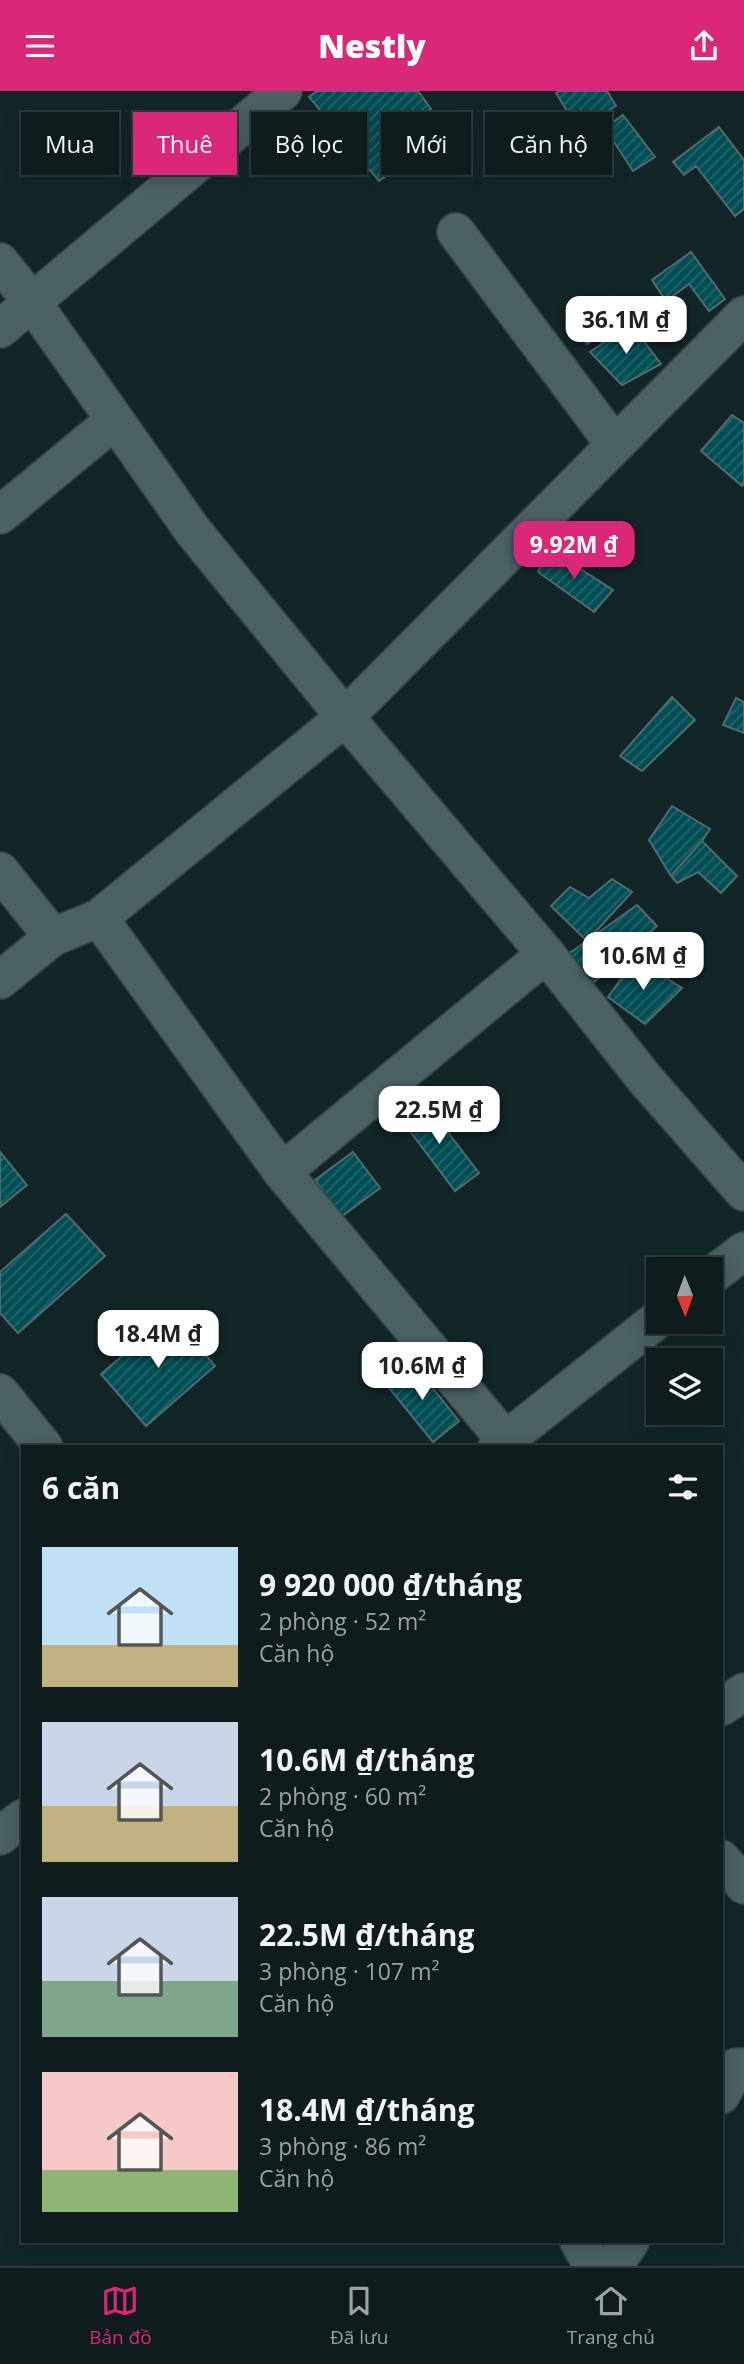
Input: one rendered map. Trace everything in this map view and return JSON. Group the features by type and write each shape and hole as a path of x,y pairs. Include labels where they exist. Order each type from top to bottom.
{"street":[{"path":"0,329 283,91"},
{"path":"456,232 615,446"},
{"path":"0,262 32,302 193,531 345,717 546,954 645,1079 744,1192"},
{"path":"0,979 53,937 99,918 345,717 744,315"},
{"path":"0,516 116,421"},
{"path":"0,871 53,937"},
{"path":"99,918 282,1172 501,1444 646,1329"},
{"path":"282,1172 546,954"},
{"path":"723,1267 744,1251"},
{"path":"0,1393 42,1445"},
{"path":"723,1706 744,1692"},
{"path":"0,1836 21,1820"},
{"path":"723,1861 744,1885"},
{"path":"723,2091 736,2067 744,2067"},
{"path":"580,2243 593,2266"},
{"path":"609,2266 629,2243"}],"building":[{"path":"317,91 418,91 431,109 427,112 381,112 381,175 387,175 379,181 367,167 367,112 322,112 309,97"},
{"path":"607,91 616,106 606,112 568,112 556,93"},
{"path":"623,115 655,157 633,171 612,139 612,123"},
{"path":"719,127 744,160 744,209 735,216 696,166 684,175 673,162"},
{"path":"691,252 725,299 709,311 689,284 666,301 652,280"},
{"path":"612,297 625,319 587,344 573,323"},
{"path":"631,324 661,364 622,385 590,352"},
{"path":"732,415 744,423 742,486 701,451"},
{"path":"548,548 613,590 594,612 538,572"},
{"path":"672,697 695,720 642,771 620,756"},
{"path":"736,698 744,702 744,733 723,725"},
{"path":"672,806 710,829 671,876 649,840"},
{"path":"702,841 737,876 721,893 698,872 677,883 671,876"},
{"path":"612,879 632,892 587,941 551,906 570,887 589,898"},
{"path":"637,905 657,926 592,984 560,960"},
{"path":"635,959 682,988 645,1024 608,997"},
{"path":"423,1100 479,1173 455,1191 400,1118"},
{"path":"0,1152 27,1185 0,1207"},
{"path":"353,1152 380,1188 342,1216 315,1180"},
{"path":"66,1214 105,1256 18,1333 0,1313 0,1272"},
{"path":"171,1314 215,1366 146,1426 101,1374"},
{"path":"412,1362 459,1421 433,1442 385,1383"}]}
